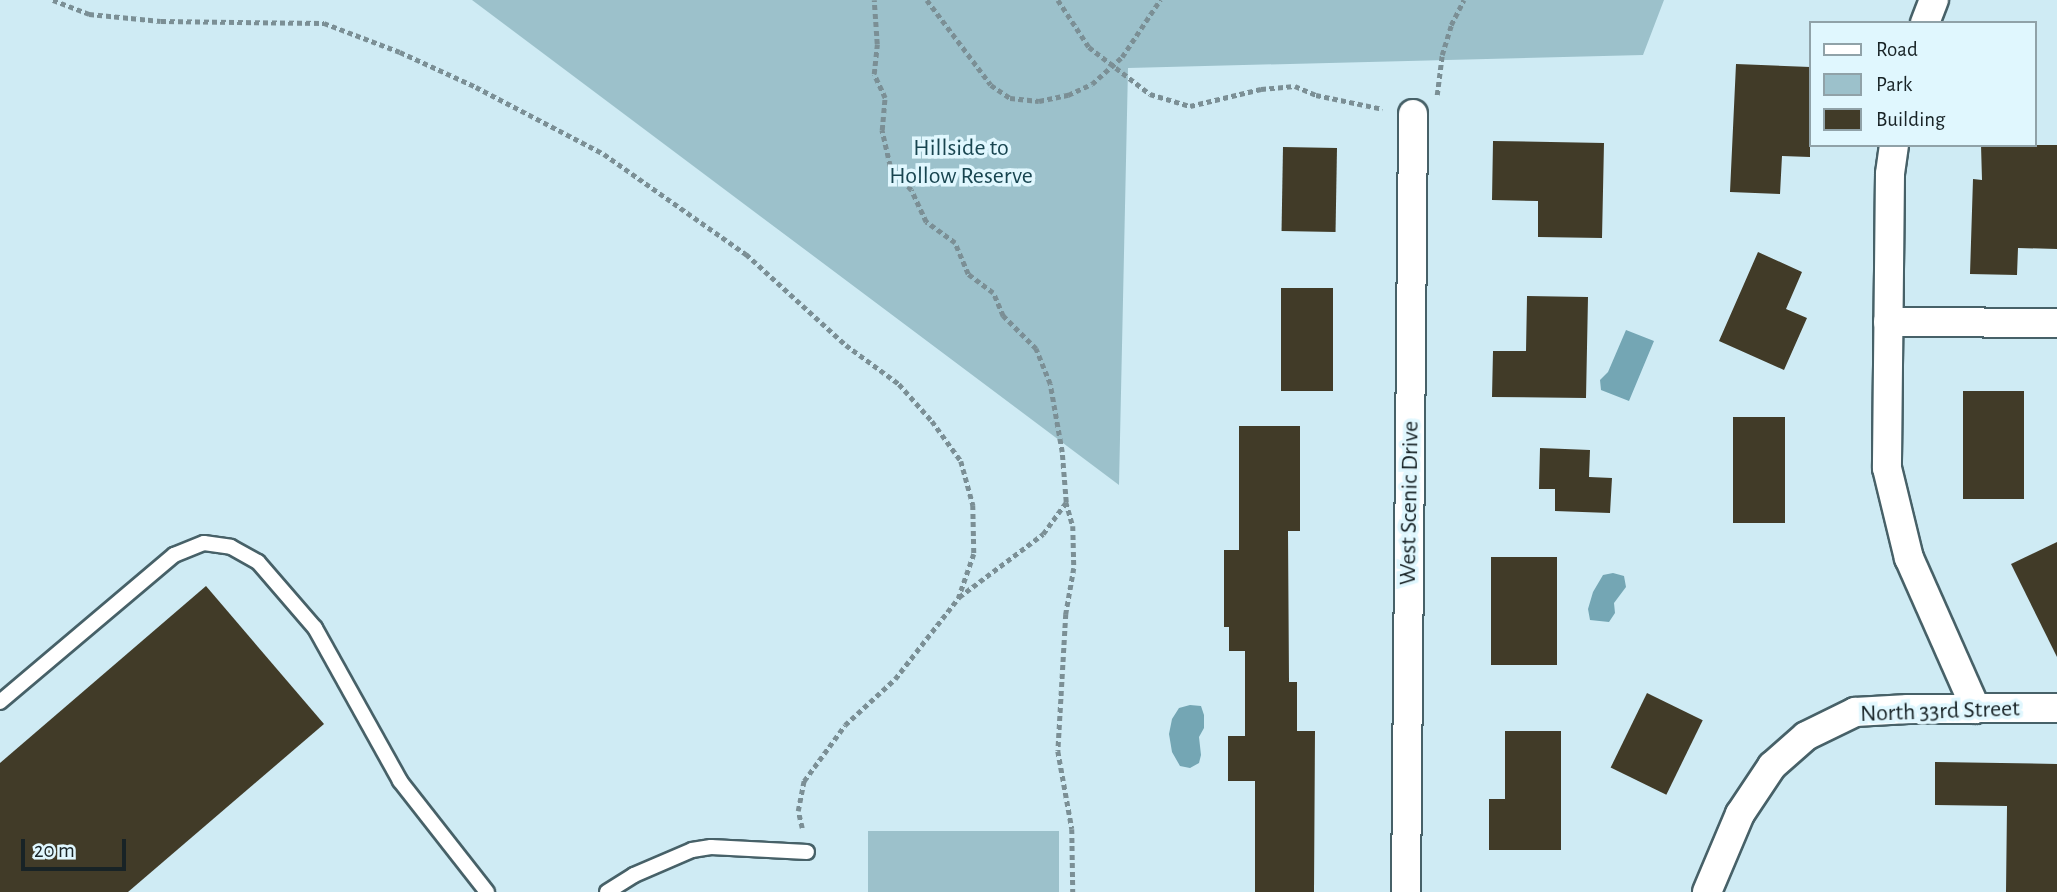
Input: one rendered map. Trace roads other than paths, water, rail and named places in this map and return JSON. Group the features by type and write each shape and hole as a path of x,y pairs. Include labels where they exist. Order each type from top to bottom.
{"street":[{"path":"1926,21 1934,0"},
{"name":"West Scenic Drive","path":"1404,118 1406,892"},
{"path":"1894,147 1889,174 1887,468 1909,558 1976,709"},
{"path":"1888,322 2057,323"},
{"name":"North 33rd Street","path":"1707,892 1740,814 1772,766 1806,736 1855,712 2057,708"}],"lane":[{"path":"0,702 174,555 204,543 232,547 258,562 315,628 400,781 487,892"},
{"path":"607,892 634,875 692,850 711,847 807,852"}],"park label":[{"name":"Hillside to Hollow Reserve","path":"961,163"}]}
